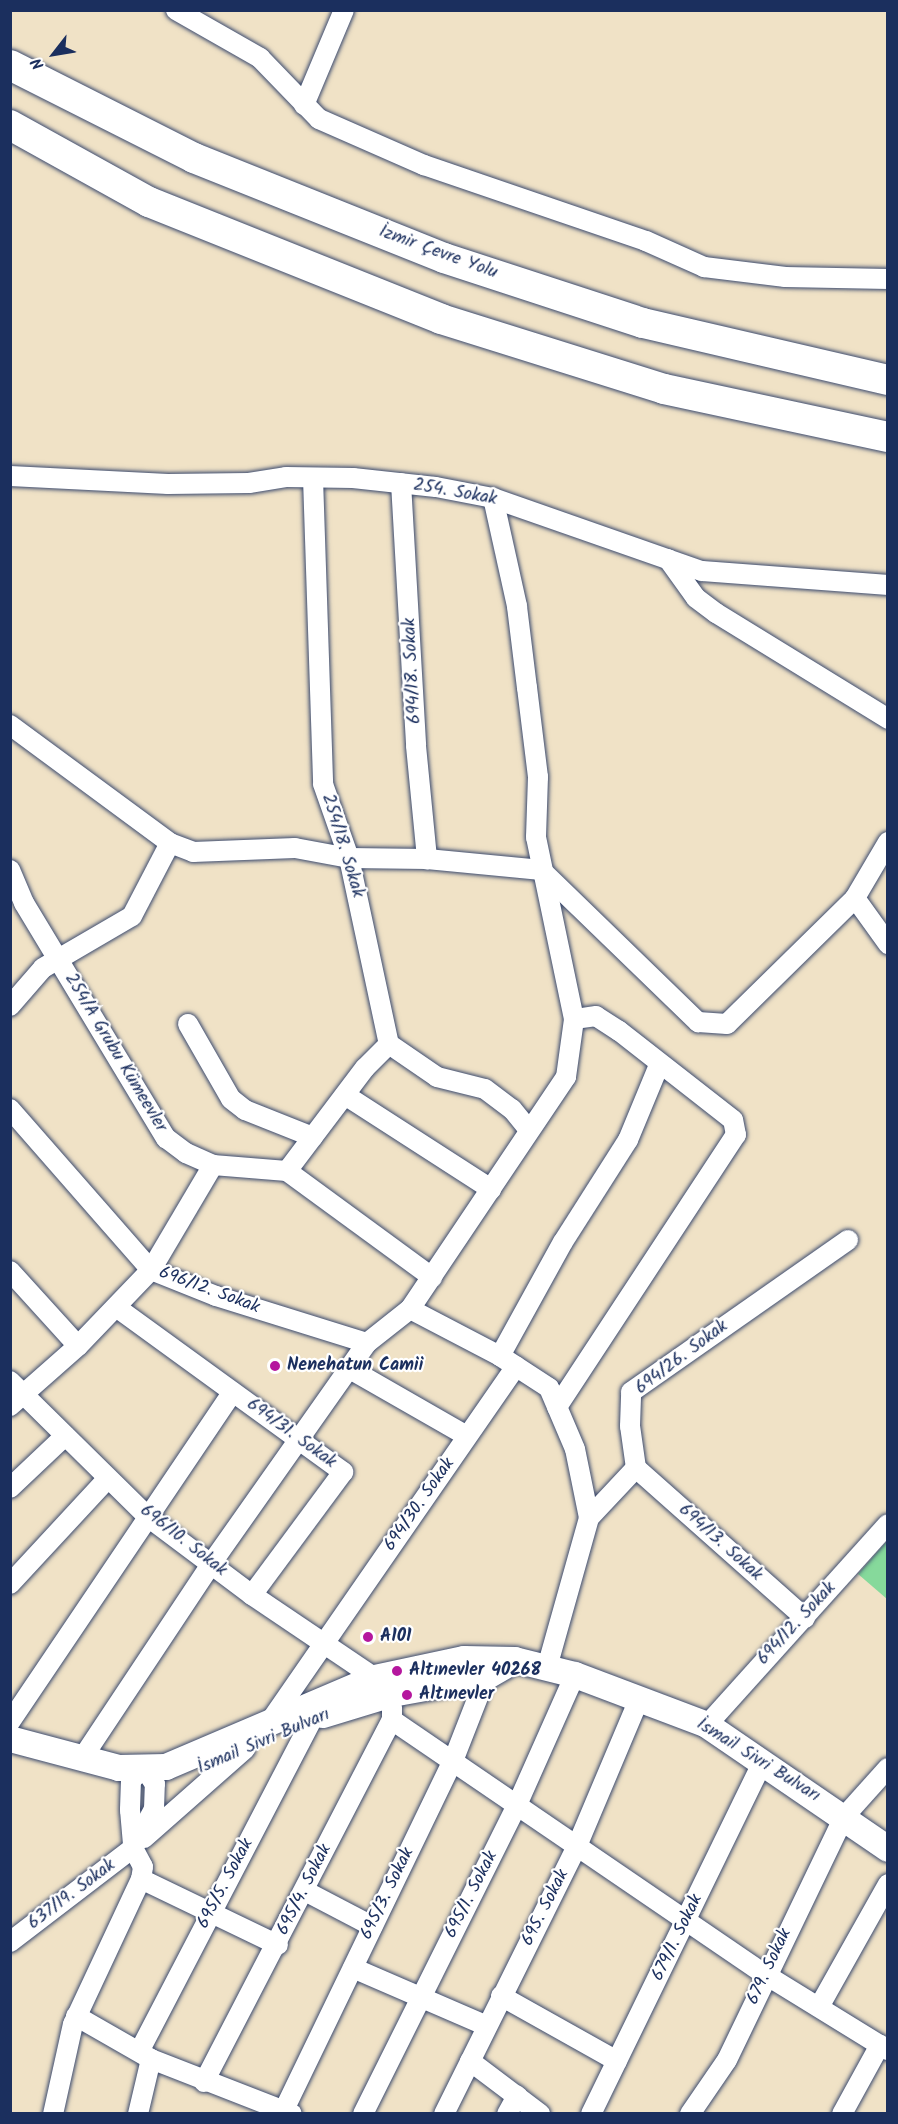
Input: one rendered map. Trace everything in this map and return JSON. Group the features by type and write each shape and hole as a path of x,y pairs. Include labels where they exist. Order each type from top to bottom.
{"highway":[{"name":"İzmir Çevre Yolu","path":"10,65 194,158 444,258 644,323 888,380"},
{"path":"10,125 149,202 441,319 664,389 888,437"}],"main road":[{"name":"İsmail Sivri Bulvarı","path":"10,1738 119,1768 143,1777 269,1723 464,1659 515,1660 575,1675 707,1725 887,1847"},
{"name":"İsmail Sivri Bulvarı","path":"10,1755 170,1783 383,1686 486,1677 515,1660"}],"street":[{"path":"176,10 260,58 319,119 365,141 646,241 704,267 785,277 888,279"},
{"path":"304,105 344,10"},
{"name":"254. Sokak","path":"10,476 168,484 313,477 401,483 493,498 702,571 888,585"},
{"name":"254/18. Sokak","path":"313,477 323,784 349,858 389,1044"},
{"name":"694/18. Sokak","path":"401,483 416,746 427,859"},
{"path":"83,1758 211,1564 367,1343 410,1309 566,1077 574,1019 541,870 536,837 538,777 528,688 517,606 493,498"},
{"path":"668,559 696,598 716,613 888,719"},
{"path":"10,724 170,843 192,852 295,848 349,858 427,859 541,870 698,1022 727,1024 855,898 888,842"},
{"path":"10,1006 43,968 132,916 170,843"},
{"name":"254/A Grubu Kümeevler","path":"10,870 24,903 166,1138 186,1153 213,1165 287,1171"},
{"path":"855,898 888,944"},
{"path":"557,1407 736,1135 733,1120 596,1016 574,1019"},
{"path":"188,1024 231,1099 245,1110 313,1137"},
{"path":"432,1277 287,1171 345,1095 389,1044 437,1077 485,1089 512,1109 529,1130"},
{"name":"694/30. Sokak","path":"269,1723 467,1436 508,1361 563,1242 628,1140 658,1065"},
{"path":"345,1095 491,1189"},
{"name":"696/12. Sokak","path":"10,1108 151,1270 216,1296 367,1343"},
{"path":"17,1401 78,1346 151,1270 213,1165"},
{"name":"694/26. Sokak","path":"636,1468 630,1426 631,1392 848,1240"},
{"path":"10,1271 78,1346"},
{"name":"694/31. Sokak","path":"116,1307 343,1472 252,1595"},
{"path":"410,1309 508,1361 549,1388 575,1449 589,1518 548,1667"},
{"path":"350,1369 467,1436"},
{"name":"696/10. Sokak","path":"10,1381 17,1401 65,1436 148,1517 252,1595 383,1686"},
{"path":"10,1722 233,1392"},
{"path":"10,1488 65,1436"},
{"path":"589,1518 636,1468"},
{"name":"694/13. Sokak","path":"636,1468 805,1618"},
{"path":"10,1584 108,1478"},
{"name":"694/12. Sokak","path":"707,1725 888,1524"},
{"name":"695/1. Sokak","path":"363,2114 419,1997 518,1805 575,1675"},
{"name":"695/3. Sokak","path":"288,2112 372,1926 453,1761 486,1677"},
{"name":"695/4. Sokak","path":"204,2082 278,1945 392,1720 383,1686"},
{"name":"695. Sokak","path":"444,2114 577,1846 639,1699"},
{"name":"695/5. Sokak","path":"138,2114 146,2054 210,1914 313,1719"},
{"path":"392,1720 766,1975 884,2048 842,2114"},
{"path":"53,2114 76,2016 141,1879 143,1867 133,1848 245,1749"},
{"name":"679/1. Sokak","path":"591,2114 763,1762"},
{"name":"679. Sokak","path":"690,2114 727,2060 844,1817 888,1768"},
{"name":"637/19. Sokak","path":"10,1942 133,1848 143,1777"},
{"path":"141,1879 278,1945"},
{"path":"819,2007 888,1884"},
{"path":"305,1891 372,1926"},
{"path":"353,1968 487,2026"},
{"path":"501,1996 617,2061"},
{"path":"76,2016 204,2082 288,2112"},
{"path":"470,2061 512,2105 540,2114"}],"green space":[{"path":"887,1541 887,1599 858,1574"}],"place":[{"name":"Nenehatun Camii","path":"275,1366"},
{"name":"A101","path":"368,1637"},
{"name":"Altınevler 40268","path":"397,1671"},
{"name":"Altınevler","path":"407,1695"}]}
